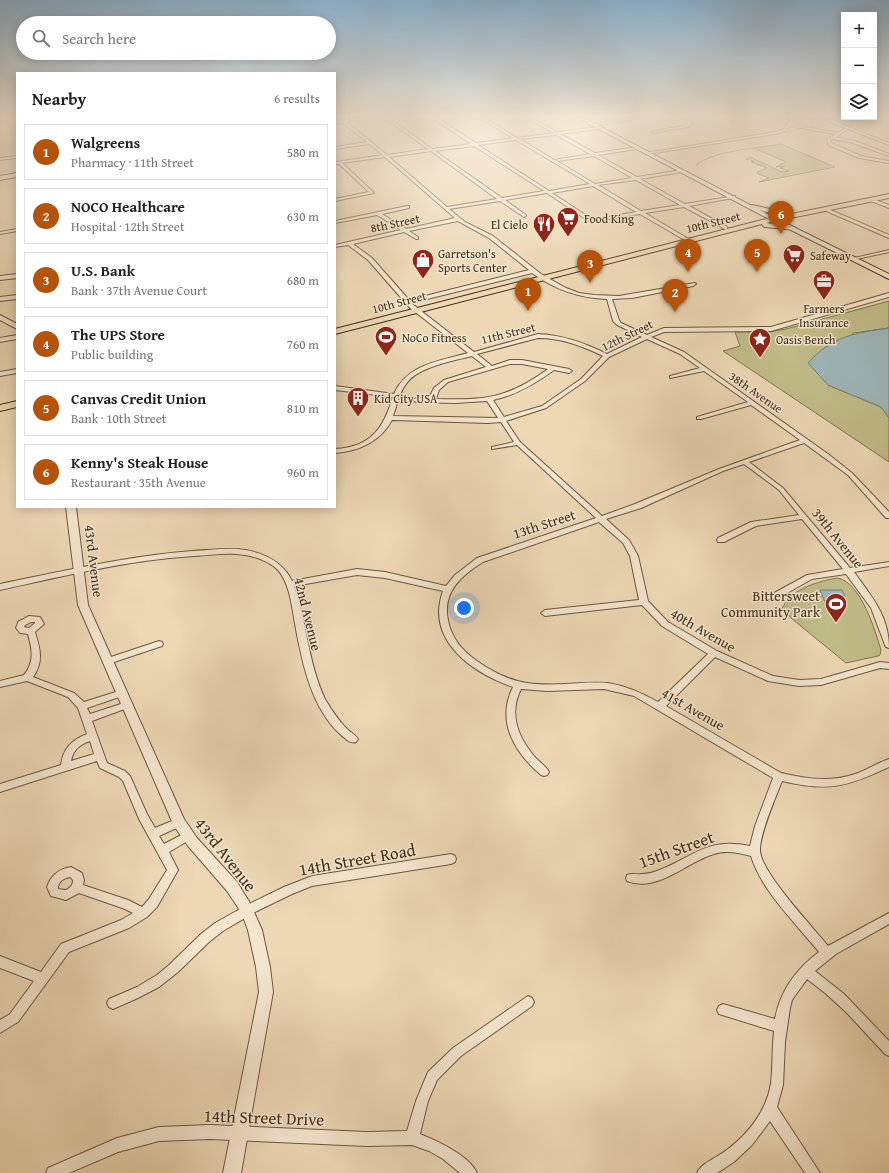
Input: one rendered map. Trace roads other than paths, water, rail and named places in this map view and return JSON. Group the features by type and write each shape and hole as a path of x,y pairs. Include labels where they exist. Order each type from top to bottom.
{"main road":[{"path":"683,172 771,218 889,277"},
{"path":"0,178 16,175"},
{"name":"10th Street","path":"685,240 725,228 804,210 889,194"},
{"name":"10th Street","path":"336,327 537,275 744,227 771,218 872,200 889,194"},
{"path":"845,205 863,200 864,198"},
{"path":"752,207 775,212 804,210"},
{"path":"744,227 767,225 794,229"},
{"name":"10th Street","path":"336,332 413,306"},
{"path":"0,408 16,404"},
{"path":"0,413 16,409"}],"street":[{"path":"336,200 372,193 347,172"},
{"path":"404,172 471,228 490,236 537,275 568,292 609,298 636,296 693,284"},
{"path":"462,172 524,216"},
{"path":"517,172 592,221 733,197"},
{"path":"571,172 685,240"},
{"path":"625,172 725,228"},
{"path":"447,208 677,172"},
{"path":"872,200 889,207"},
{"path":"336,222 407,207"},
{"path":"826,209 889,237"},
{"path":"378,213 416,238"},
{"name":"8th Street","path":"336,246 459,219"},
{"path":"0,232 16,230"},
{"path":"349,243 370,259 413,306 491,368"},
{"path":"852,259 889,250"},
{"name":"10th Street","path":"413,306 537,275"},
{"path":"0,278 16,276"},
{"name":"12th Street","path":"390,418 471,421 501,420 544,407 584,380 607,356 645,337 664,330 771,329 889,295"},
{"path":"0,299 16,296"},
{"name":"38th Avenue","path":"609,298 616,321 623,327 676,350 805,440 842,467 889,516"},
{"path":"0,318 16,326"},
{"name":"11th Street","path":"336,451 348,451 365,444 376,436 390,418 396,396 406,379 416,372 526,339 550,336 569,339 607,356"},
{"path":"0,340 16,337"},
{"path":"432,400 436,389 446,382 515,362 569,371"},
{"path":"416,400 490,401 516,392 553,368"},
{"path":"672,377 705,369"},
{"path":"0,374 16,371"},
{"path":"336,388 396,396"},
{"path":"490,401 501,420 518,443 602,519 630,548 639,576 644,602 545,613"},
{"path":"699,418 752,403"},
{"name":"13th Street","path":"447,589 468,567 480,560 602,519 745,462 805,440"},
{"path":"494,448 518,443"},
{"name":"39th Avenue","path":"745,462 776,484 848,570 875,607 889,645"},
{"name":"43rd Avenue","path":"71,508 84,605 108,661 179,822 187,836 238,895 247,910 258,941 263,964 266,992 241,1133 232,1173"},
{"path":"721,540 754,524 804,517"},
{"name":"42nd Avenue","path":"0,587 162,554 237,552 254,554 266,559 280,568 290,584 310,671 336,725 353,739"},
{"path":"770,599 810,577 889,564"},
{"path":"290,584 357,572 384,575 447,589"},
{"name":"41st Avenue","path":"447,589 443,609 443,621 449,636 458,649 472,663 518,685 560,687 611,686 637,694 779,776"},
{"name":"40th Avenue","path":"644,602 665,624 714,654 771,679 799,683 821,682 880,665 889,666"},
{"path":"27,678 34,671 37,661 31,631"},
{"path":"108,661 159,644"},
{"path":"660,706 714,654"},
{"path":"0,684 27,678 64,691 75,698 82,706 91,736 103,765 122,774 127,779 153,834 173,870 153,903 143,913 125,924 65,948 14,1018 0,1027"},
{"path":"518,685 510,704 510,718 514,730 535,765 544,772"},
{"path":"82,706 122,693"},
{"path":"87,719 127,705"},
{"path":"65,767 66,756 72,746 91,736"},
{"path":"0,788 99,756"},
{"path":"827,953 766,877 755,852 767,807 779,776 805,783 828,784 849,780 889,762"},
{"path":"153,834 179,822"},
{"path":"163,850 187,836"},
{"name":"15th Street","path":"631,878 637,880 650,879 714,849 735,848 755,852"},
{"name":"14th Street Road","path":"113,1003 152,985 167,974 196,945 218,927 247,910 312,881 450,859"},
{"path":"77,888 128,905 143,913"},
{"path":"704,1173 732,1156 756,1132 770,1109 777,1084 781,1018 787,998 806,971 815,961 827,953 889,918"},
{"path":"0,962 42,978"},
{"path":"806,971 827,985 850,1007 889,1050"},
{"path":"412,1138 422,1101 432,1076 457,1052 528,1002"},
{"path":"723,1010 781,1027"},
{"path":"770,1109 813,1173"},
{"name":"14th Street Drive","path":"53,1173 117,1145 159,1134 241,1133 366,1139 412,1138 433,1146 448,1154 470,1173"}],"water":[{"path":"889,328 889,418 881,407 828,385 808,363 817,354 835,341 855,334"},
{"path":"820,590 842,590 845,596 835,596 840,610 828,609"}],"place":[{"name":"Kenny's Steak House","path":"781,234"},
{"name":"Food King","path":"568,238"},
{"name":"El Cielo","path":"544,244"},
{"name":"The UPS Store","path":"688,272"},
{"name":"Canvas Credit Union","path":"757,272"},
{"name":"Safeway","path":"794,274"},
{"name":"Garretson's Sports Center","path":"423,280"},
{"name":"U.S. Bank","path":"590,283"},
{"name":"Farmers Insurance","path":"824,300"},
{"name":"Walgreens","path":"528,311"},
{"name":"NOCO Healthcare","path":"675,312"},
{"name":"NoCo Fitness","path":"386,356"},
{"name":"Oasis Bench","path":"760,358"},
{"name":"Kid City USA","path":"358,418"},
{"name":"Bittersweet Community Park","path":"836,624"}]}
